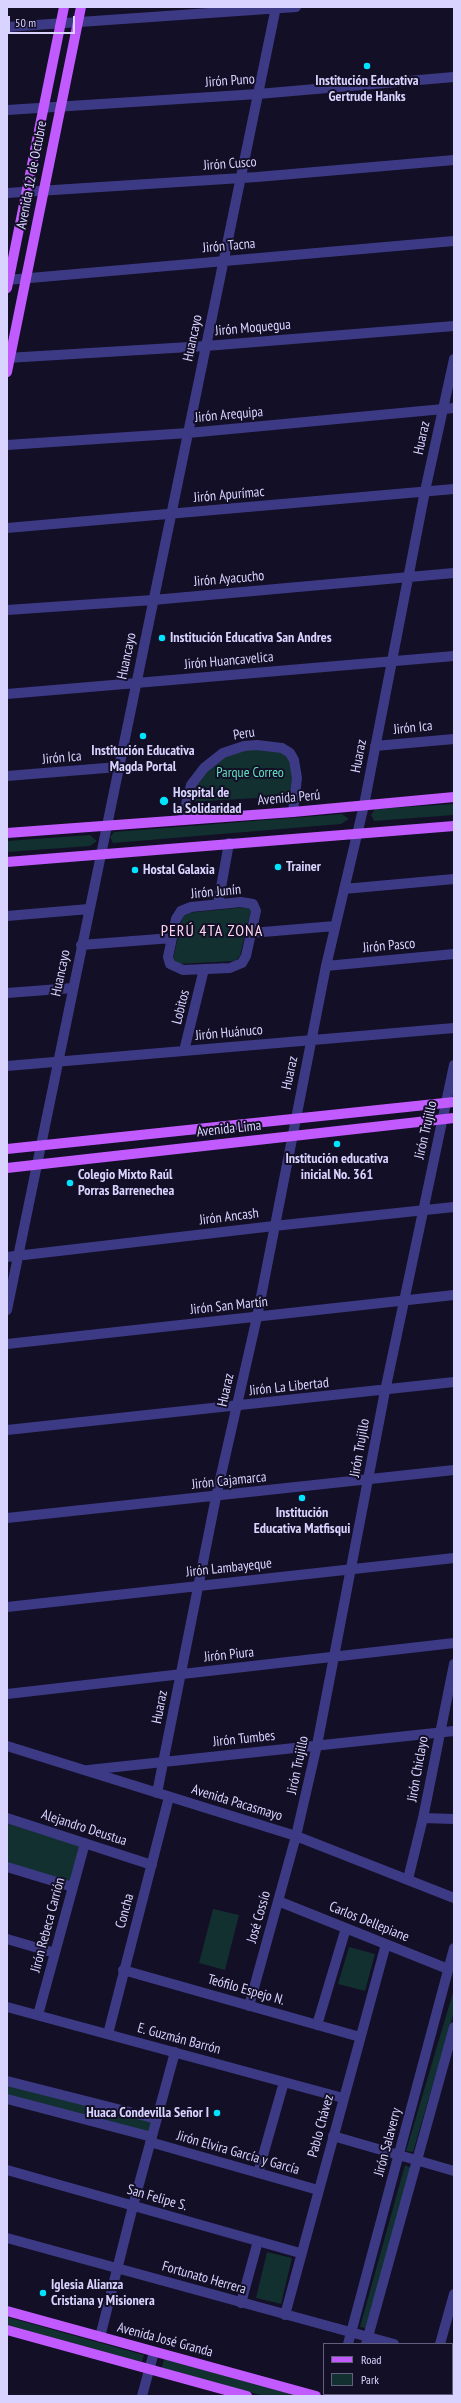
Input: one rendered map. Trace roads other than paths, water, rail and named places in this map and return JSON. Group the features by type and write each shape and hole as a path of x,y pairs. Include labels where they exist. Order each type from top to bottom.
{"main road":[{"name":"Avenida 12 de Octubre","path":"8,282 64,7"},
{"name":"Avenida 12 de Octubre","path":"7,372 8,358 26,278 81,7"},
{"name":"Avenida Perú","path":"7,833 293,812 454,797"},
{"path":"7,862 454,826"},
{"name":"Avenida Lima","path":"7,1149 450,1102"},
{"name":"Avenida Lima","path":"7,1168 454,1118"},
{"name":"Avenida José Granda","path":"7,2311 316,2396"},
{"path":"7,2330 149,2369 218,2392 247,2396"}],"street":[{"path":"7,26 61,24 296,7"},
{"name":"Huancayo","path":"7,1310 57,1062 276,8"},
{"name":"Jirón Puno","path":"7,110 258,94 454,76"},
{"name":"Jirón Cusco","path":"7,193 43,192 240,178 454,160"},
{"name":"Jirón Tacna","path":"8,282 26,278 454,241"},
{"name":"Jirón Moquegua","path":"8,358 206,346 454,326"},
{"name":"Huaraz","path":"157,1793 200,1585 216,1497 257,1317 326,966 364,805 410,576 425,491 454,359"},
{"name":"Jirón Arequipa","path":"7,445 188,433 454,408"},
{"name":"Jirón Apurímac","path":"7,528 454,489"},
{"name":"Jirón Ayacucho","path":"7,610 153,600 454,573"},
{"name":"Jirón Huancavelica","path":"7,694 454,656"},
{"name":"Jirón Ica","path":"375,746 454,738"},
{"name":"Peru","path":"182,820 187,795 204,768 223,753 244,746 258,745 282,748 290,753 294,760 297,778 293,812"},
{"name":"Jirón Ica","path":"7,776 118,767"},
{"path":"218,904 229,843"},
{"path":"344,889 454,879"},
{"name":"Jirón Junín","path":"245,902 253,904 256,911 251,933 246,956 242,963 230,968 183,970 172,966 168,957 176,919 181,911 191,907 245,902"},
{"path":"7,916 89,909"},
{"path":"251,933 335,926"},
{"path":"81,946 172,938"},
{"name":"Jirón Pasco","path":"326,966 454,954"},
{"name":"Lobitos","path":"184,1051 204,969"},
{"path":"7,993 73,988"},
{"name":"Jirón Huánuco","path":"7,1066 454,1028"},
{"name":"Jirón Trujillo","path":"296,1836 317,1745 385,1391 405,1301 422,1211 443,1119 450,1102 454,1065"},
{"name":"Jirón Ancash","path":"7,1257 274,1226 454,1208"},
{"name":"Jirón San Martín","path":"7,1344 454,1295"},
{"name":"Jirón La Libertad","path":"7,1430 385,1391 454,1382"},
{"name":"Jirón Cajamarca","path":"7,1518 216,1497 454,1470"},
{"name":"Jirón Lambayeque","path":"7,1607 454,1558"},
{"name":"Jirón Piura","path":"7,1694 454,1643"},
{"name":"Jirón Chiclayo","path":"408,1879 423,1818 439,1732 454,1664"},
{"name":"Jirón Tumbes","path":"84,1770 454,1731"},
{"name":"Avenida Pacasmayo","path":"7,1746 296,1836 454,1898"},
{"name":"Concha","path":"108,2034 170,1797"},
{"name":"Alejandro Deustua","path":"7,1818 152,1864"},
{"path":"423,1818 454,1819"},
{"name":"José Cossío","path":"249,2006 296,1836"},
{"name":"Jirón Rebeca Carrión","path":"38,2015 85,1843"},
{"path":"7,1867 73,1887"},
{"name":"Carlos Dellepiane","path":"278,1901 448,1969"},
{"path":"317,2025 346,1928"},
{"path":"7,1939 55,1953"},
{"name":"Pablo Chávez","path":"285,2315 300,2253 386,1944"},
{"name":"Jirón Salaverry","path":"348,2343 454,1948"},
{"name":"Teófilo Espejo N.","path":"124,1970 360,2037"},
{"name":"E. Guzmán Barrón","path":"7,2006 343,2098"},
{"path":"367,2341 454,2027"},
{"path":"100,2337 133,2206 175,2052"},
{"path":"7,2081 156,2119"},
{"path":"258,2173 284,2082"},
{"name":"Jirón Elvira García y García","path":"7,2099 318,2190"},
{"path":"333,2136 454,2170"},
{"name":"San Felipe S.","path":"7,2170 300,2253"},
{"name":"Fortunato Herrera","path":"7,2238 351,2333 367,2341 385,2343"},
{"path":"241,2303 258,2241"},
{"path":"440,2343 454,2294"},
{"path":"142,2396 154,2352"}],"place":[{"name":"Institución Educativa Gertrude Hanks","path":"367,66"},
{"name":"Institución Educativa San Andres","path":"162,638"},
{"name":"Institución Educativa Magda Portal","path":"143,736"},
{"name":"Hospital de la Solidaridad","path":"164,801"},
{"name":"Trainer","path":"278,867"},
{"name":"Hostal Galaxia","path":"135,870"},
{"name":"Institución educativa inicial No. 361","path":"337,1144"},
{"name":"Colegio Mixto Raúl Porras Barrenechea","path":"70,1183"},
{"name":"Institución Educativa Matfisqui","path":"302,1498"},
{"name":"Huaca Condevilla Señor I","path":"217,2113"},
{"name":"Iglesia Alianza Cristiana y Misionera","path":"43,2293"}],"district":[{"name":"PERÚ 4TA ZONA","path":"212,931"}],"park label":[{"name":"Parque Correo","path":"250,773"}]}
